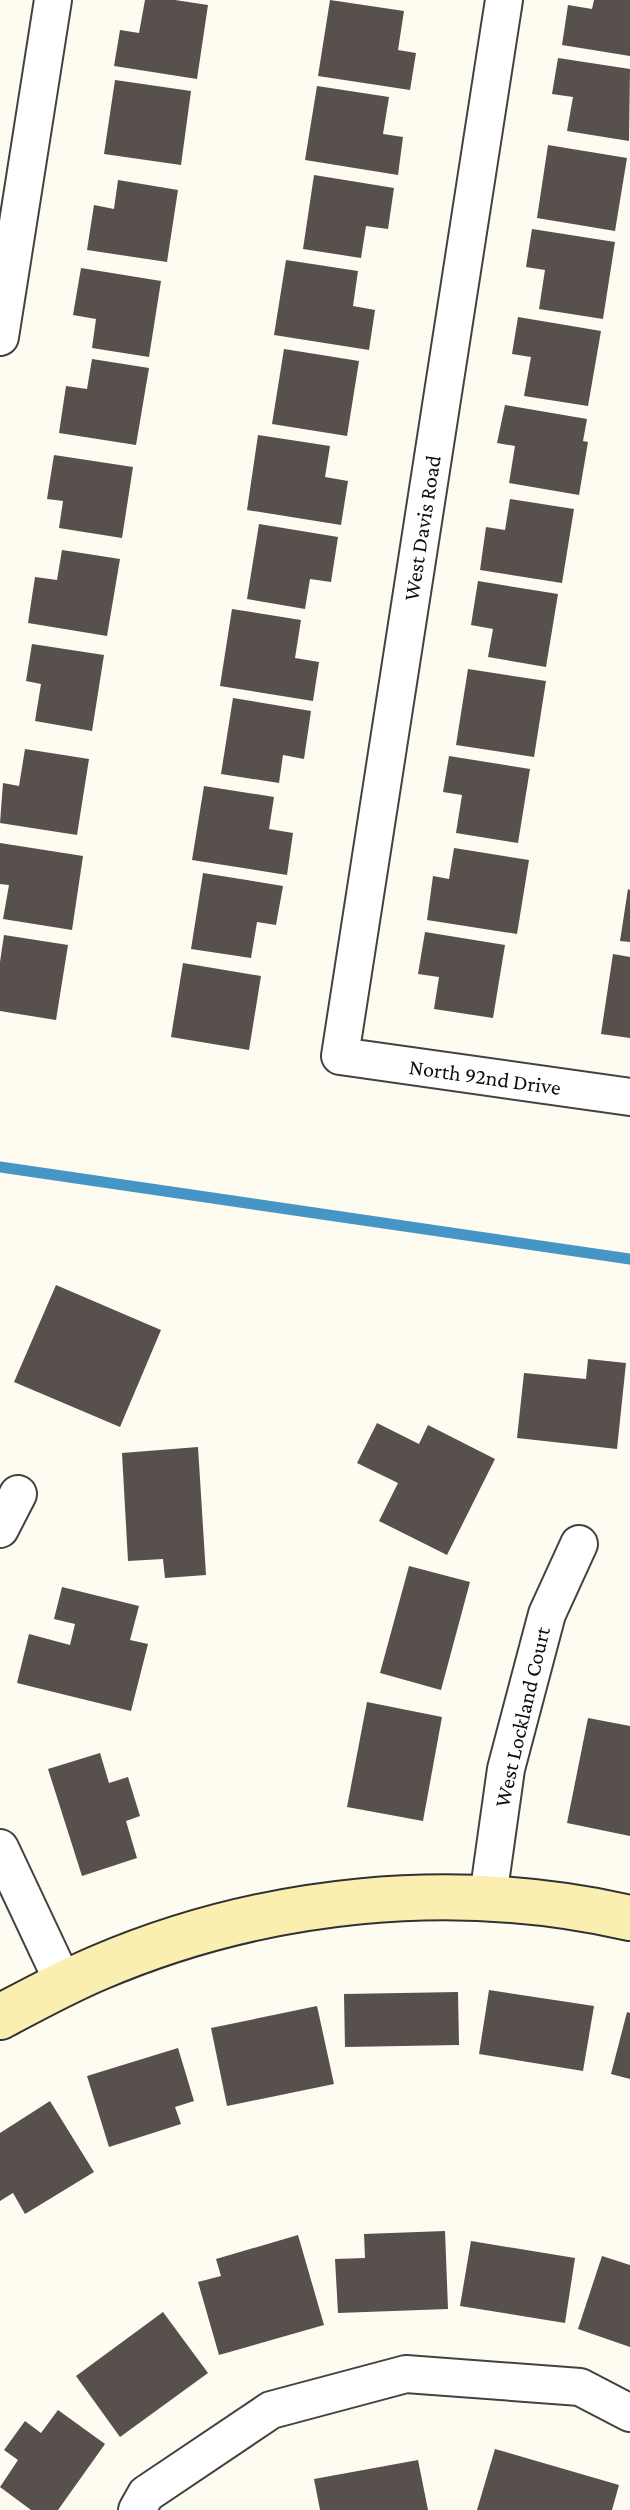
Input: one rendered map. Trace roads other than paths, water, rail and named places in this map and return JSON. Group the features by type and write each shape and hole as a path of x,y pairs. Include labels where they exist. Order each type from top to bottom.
{"street":[{"path":"0,337 53,0"},
{"name":"West Davis Road","path":"340,1056 504,0"},
{"name":"North 92nd Drive","path":"340,1056 630,1097"},
{"path":"0,1529 18,1494"},
{"name":"West Lockland Court","path":"488,1897 506,1769 547,1614 579,1544"},
{"path":"0,1848 64,1984"},
{"path":"0,2017 64,1984 151,1948 235,1922 326,1905 419,1897 488,1897 589,1908 630,1918"},
{"path":"137,2510 146,2494 271,2410 406,2374 580,2387 630,2413"}],"waterway":[{"path":"0,1167 630,1259"}]}
